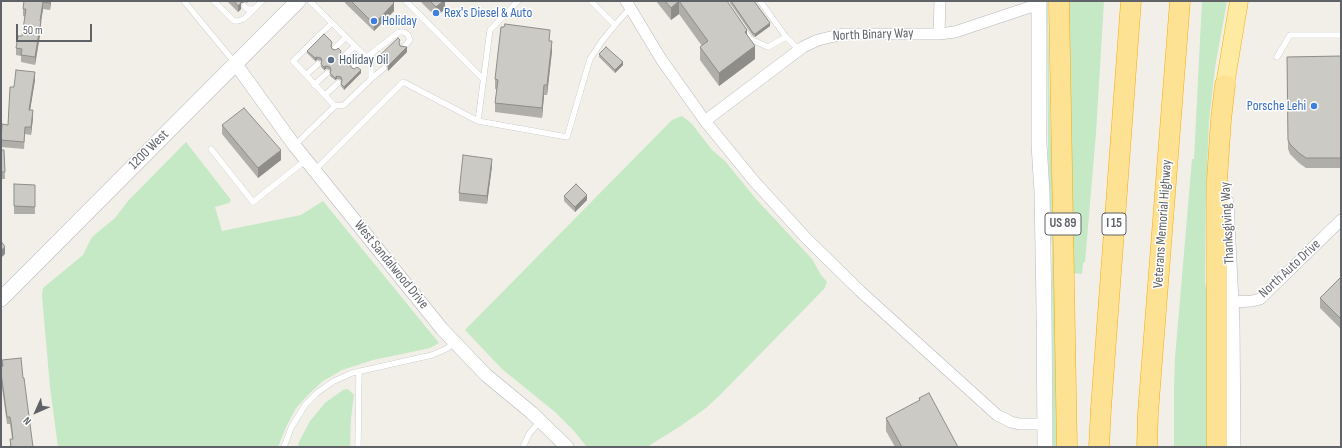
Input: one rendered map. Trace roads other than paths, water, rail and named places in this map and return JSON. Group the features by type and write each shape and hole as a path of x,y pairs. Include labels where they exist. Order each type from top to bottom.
{"highway":[{"name":"US 89","path":"1059,1 1067,447"},
{"name":"I 15","path":"1099,447 1101,400 1131,1"},
{"name":"Veterans Memorial Highway","path":"1147,447 1148,413 1180,1"},
{"name":"Thanksgiving Way","path":"1225,85 1239,1"},
{"path":"1217,447 1217,180 1225,85"},
{"path":"1148,413 1153,447"}],"main road":[{"name":"1200 West","path":"1,299 298,1"},
{"path":"1039,2 1039,144 1042,217 1044,447"},
{"name":"Thanksgiving Way","path":"1225,85 1225,183 1232,302 1233,447"}],"street":[{"path":"939,34 940,1"},
{"name":"North Binary Way","path":"705,121 800,50 818,40 835,35 939,34 966,29 1039,2"},
{"path":"628,4 661,59 705,121 754,181 811,243 871,301 991,410 1011,422 1019,424 1045,424"},
{"name":"West Sandalwood Drive","path":"235,63 294,145 454,343 486,375 540,420 567,447"},
{"name":"North Auto Drive","path":"1232,302 1252,301 1260,298 1341,220"}],"lane":[{"path":"184,1 235,63"},
{"path":"214,1 234,21 244,19 262,1"},
{"path":"310,1 366,57 371,64 371,79"},
{"path":"406,1 483,79"},
{"path":"478,121 490,30 518,1"},
{"path":"591,1 615,25"},
{"path":"760,1 786,37 800,50"},
{"path":"211,149 253,202 311,165 403,82 478,121 568,136 590,59 615,25 628,4"},
{"path":"244,6 247,9 254,9"},
{"path":"332,23 293,61 335,106"},
{"path":"741,26 750,38 768,47 786,37"},
{"path":"354,67 399,32 404,32 408,35 410,40 404,48"},
{"path":"1277,57 1290,35 1341,35"},
{"path":"335,48 346,37"},
{"path":"344,56 355,46"},
{"path":"306,76 318,64"},
{"path":"294,145 335,106 344,105 384,68"},
{"path":"314,85 327,73"},
{"path":"325,96 338,83"},
{"path":"284,447 297,416 311,398 334,381 359,371 432,355 454,343"},
{"path":"358,447 359,371"},
{"path":"523,447 529,434 540,420"}],"place":[{"name":"Rex's Diesel & Auto","path":"436,13"},
{"name":"Holiday","path":"374,21"},
{"name":"Holiday Oil","path":"331,60"},
{"name":"Porsche Lehi","path":"1314,106"}]}
